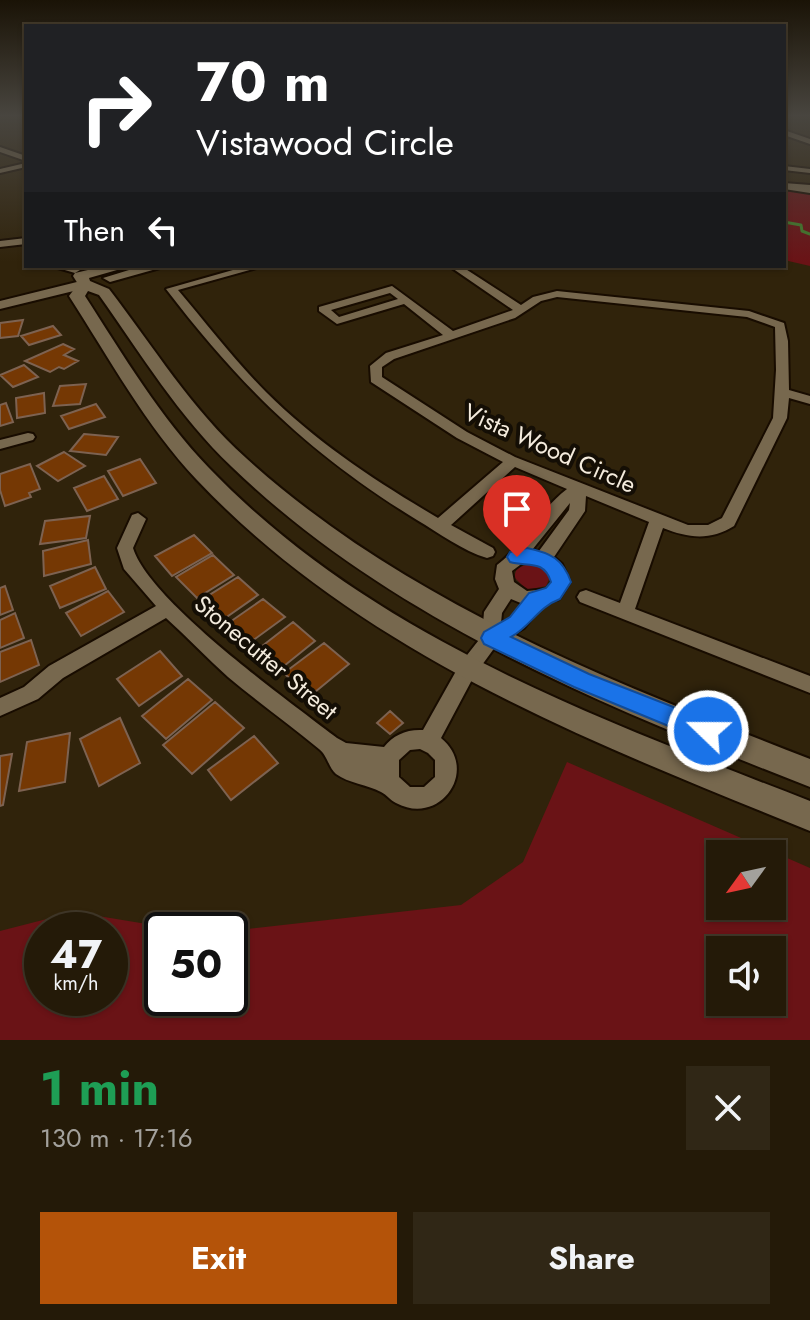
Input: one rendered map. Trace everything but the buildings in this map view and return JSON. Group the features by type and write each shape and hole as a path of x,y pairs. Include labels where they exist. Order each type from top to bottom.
{"main road":[{"path":"786,186 810,189"},
{"path":"78,272 109,268"},
{"path":"78,272 133,268"},
{"path":"78,272 104,292 190,407 237,461 340,546 491,638 581,680 810,773"},
{"path":"78,272 77,296 157,418 202,473 250,519 307,566 467,670 655,754 810,816"}],"street":[{"path":"801,177 810,171"},
{"path":"0,244 24,241"},
{"path":"251,268 171,289 274,407 335,459 439,526 487,552"},
{"path":"457,268 521,310"},
{"path":"0,295 78,272"},
{"path":"0,305 78,272"},
{"path":"406,300 337,321 323,309 392,289 452,336"},
{"name":"Vista Wood Circle","path":"557,294 764,318 780,325 785,334 780,355 783,392 780,418 728,522 719,529 706,532 686,531 513,461 462,435 376,379 376,366 382,360 452,336 511,316 537,299 557,294"},
{"path":"783,392 810,400"},
{"path":"0,445 28,437"},
{"path":"439,526 513,461"},
{"path":"517,557 527,555 543,559 557,569 561,582 553,594 537,599 521,597 508,589 503,569 517,557 559,503 579,488"},
{"path":"543,559 577,511 579,488"},
{"name":"Stonecutter Street","path":"138,519 125,548 130,565 168,608 234,670 330,745 343,752 388,758"},
{"path":"625,613 658,520"},
{"path":"491,638 493,612 508,589"},
{"path":"586,597 810,685"},
{"path":"428,742 467,670 491,638 518,623 537,599"},
{"path":"0,707 31,693 56,672 168,608"},
{"path":"330,745 343,766 392,786 409,797 420,798 439,790 448,773 444,754 428,742 409,741 393,750 386,767 392,786"}],"shaded area":[{"path":"786,189 810,191 810,266 786,260"},
{"path":"529,564 542,567 550,577 546,586 527,590 514,577 517,568"},
{"path":"567,762 746,840 706,840 706,920 786,920 786,858 810,868 810,1040 0,1040 0,931 24,925 24,1016 128,1016 128,921 144,924 144,1016 248,1016 248,929 461,905 523,862"}],"waterway":[{"path":"786,222 801,225 802,231 810,234"}],"route":[{"path":"517,557 535,556 551,563 557,569 561,582 553,594 537,599 518,623 491,638 581,680 708,731"}]}
